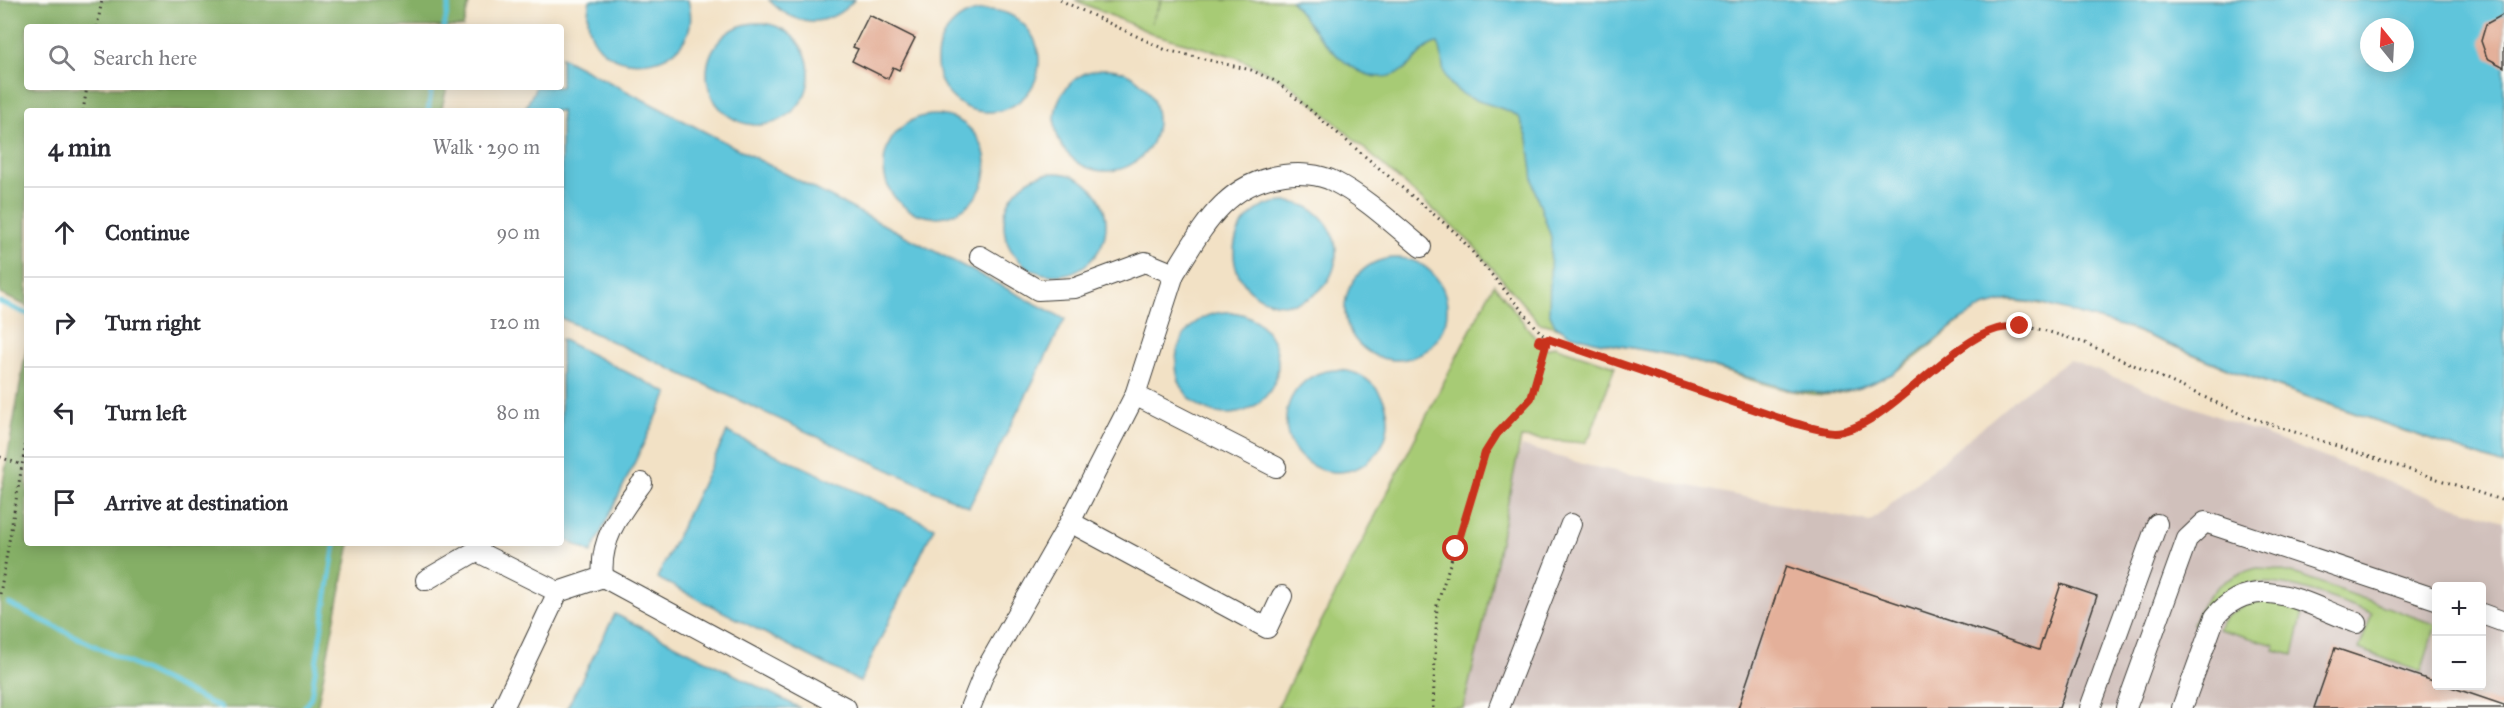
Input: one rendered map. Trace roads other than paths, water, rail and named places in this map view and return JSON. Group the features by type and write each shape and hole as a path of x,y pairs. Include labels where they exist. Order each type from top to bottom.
{"lane":[{"path":"970,708 984,673 1070,522 1135,395 1174,274 1207,221 1228,199 1264,178 1300,173 1332,180 1361,199 1421,247"},
{"path":"980,256 1038,290 1075,288 1145,262 1174,274"},
{"path":"1135,395 1276,467"},
{"path":"603,578 603,549 608,533 642,483"},
{"path":"1070,522 1267,628 1282,596"},
{"path":"2126,708 2187,539 2205,522 2432,598"},
{"path":"1499,708 1571,524"},
{"path":"2090,708 2157,524"},
{"path":"426,580 476,551 558,592 603,578 846,708"},
{"path":"503,708 558,592"},
{"path":"2182,708 2215,617 2224,606 2244,594 2265,592 2279,594 2357,623"},
{"path":"2486,616 2504,622"}],"water":[{"path":"590,0 688,0 690,27 680,46 662,58 640,63 618,59 600,48 589,28"},
{"path":"769,0 854,0 833,16 812,21 800,20 779,9"},
{"path":"1291,0 2504,0 2504,465 2243,374 2131,329 2040,303 2009,300 1983,307 1959,321 1892,374 1860,388 1831,394 1791,390 1672,355 1598,342 1569,334 1555,325 1549,312 1551,237 1534,188 1528,139 1519,117 1462,94 1454,87 1445,75 1438,43 1425,50 1406,68 1390,76 1373,76 1357,70 1341,58 1312,28"},
{"path":"988,10 1008,14 1024,25 1035,41 1039,61 1035,81 1024,97 1008,108 988,112 968,108 952,97 941,81 937,61 941,41 952,25 968,14"},
{"path":"758,23 778,27 794,38 805,54 809,74 805,94 794,110 778,121 758,125 738,121 722,110 711,94 707,74 711,54 722,38 738,27"},
{"path":"564,59 1065,319 969,507 564,319 564,108 526,108 534,90 564,90"},
{"path":"1106,69 1126,73 1142,84 1153,100 1157,120 1153,140 1142,156 1126,167 1106,171 1086,167 1070,156 1059,140 1055,120 1059,100 1070,84 1086,73"},
{"path":"935,115 955,119 971,130 982,146 986,166 982,186 971,202 955,213 935,217 915,213 899,202 888,186 884,166 888,146 899,130 915,119"},
{"path":"1055,173 1075,177 1091,188 1102,204 1106,224 1102,244 1091,260 1075,271 1055,275 1035,271 1019,260 1008,244 1004,224 1008,204 1019,188 1035,177"},
{"path":"1285,202 1305,206 1321,217 1332,233 1336,253 1332,273 1321,289 1305,300 1285,304 1265,300 1249,289 1238,273 1234,253 1238,233 1249,217 1265,206"},
{"path":"1396,258 1416,262 1432,273 1443,289 1447,309 1443,329 1432,345 1416,356 1396,360 1376,356 1360,345 1349,329 1345,309 1349,289 1360,273 1376,262"},
{"path":"1227,312 1247,316 1263,327 1274,343 1278,363 1274,383 1263,399 1247,410 1227,414 1207,410 1191,399 1180,383 1176,363 1180,343 1191,327 1207,316"},
{"path":"564,341 668,393 591,553 564,539"},
{"path":"1337,370 1357,374 1373,385 1384,401 1388,421 1384,441 1373,457 1357,468 1337,472 1317,468 1301,457 1290,441 1286,421 1290,401 1301,385 1317,374"},
{"path":"727,432 934,527 860,682 657,578"},
{"path":"615,614 800,708 567,708"}],"waterway":[{"path":"445,24 450,0"},
{"path":"428,108 432,90"},
{"path":"0,302 24,313"},
{"path":"304,708 311,697 335,546"},
{"path":"9,604 221,708"}]}
